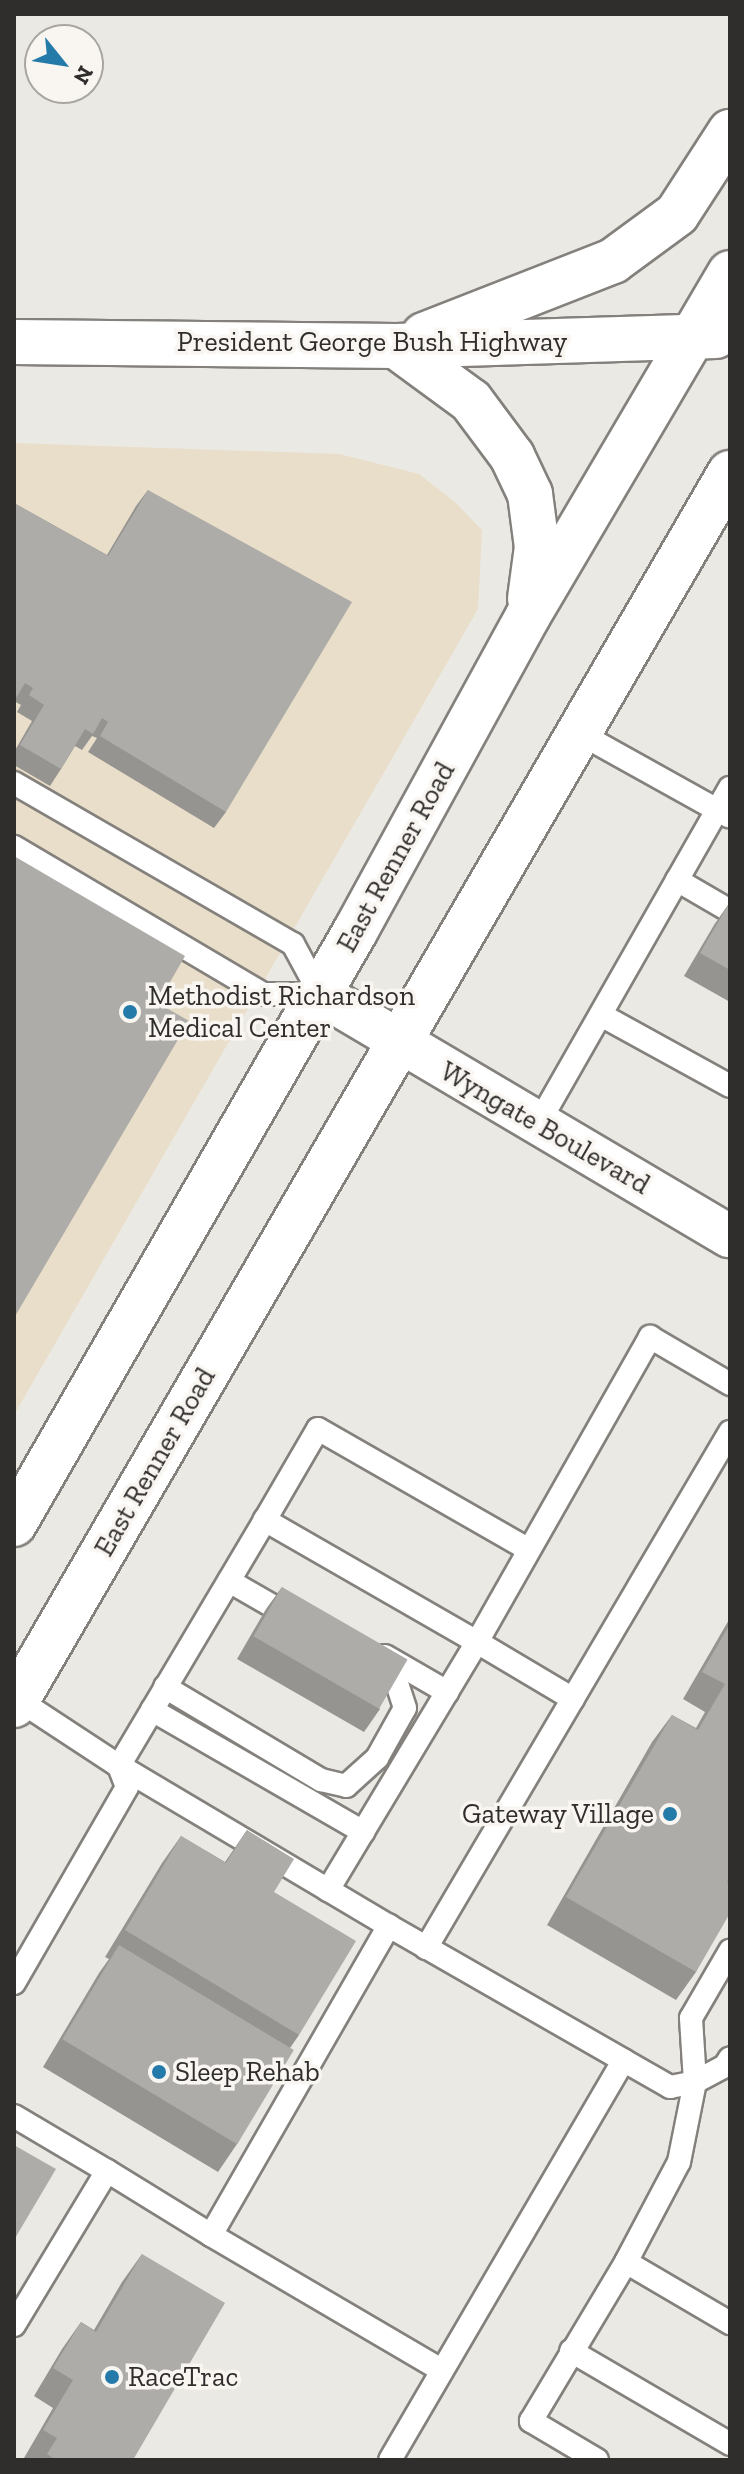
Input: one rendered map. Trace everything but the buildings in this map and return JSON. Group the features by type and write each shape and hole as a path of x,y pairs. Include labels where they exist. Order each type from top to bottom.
{"main road":[{"path":"396,346 613,261 677,214 730,132"},
{"name":"East Renner Road","path":"16,1517 320,994 528,616 711,337 730,273"},
{"name":"President George Bush Highway","path":"14,342 396,346 711,337"},
{"path":"396,346 471,401 512,456 530,494 537,547 528,616"},
{"name":"East Renner Road","path":"15,1700 730,473"}],"street":[{"name":"Wyngate Boulevard","path":"320,994 730,1236"}],"lane":[{"path":"579,733 724,813"},
{"path":"14,783 293,944 320,994 263,994 14,847"},
{"path":"538,1124 677,880 724,813 730,788"},
{"path":"677,880 730,911"},
{"path":"61,906 75,883"},
{"path":"601,1015 730,1086"},
{"path":"328,1890 477,1642 650,1337 730,1384"},
{"path":"119,1766 318,1429 529,1550"},
{"path":"426,1948 730,1432"},
{"path":"265,1520 573,1699"},
{"path":"232,1575 317,1624"},
{"path":"165,1687 321,1780 346,1786 377,1758 405,1708 395,1677 363,1650 447,1692"},
{"path":"15,1700 119,1766 426,1948 670,2087 695,2082 725,2066 730,2058"},
{"path":"152,1710 363,1832"},
{"path":"14,1983 127,1787 119,1766"},
{"path":"211,2235 389,1926"},
{"path":"597,2460 531,2421 626,2262 679,2162 695,2082 691,2018 730,1951"},
{"path":"396,2458 441,2370 624,2060"},
{"path":"14,2116 441,2370"},
{"path":"14,2325 107,2171"},
{"path":"626,2262 730,2323"},
{"path":"571,2351 730,2444"}],"shaded area":[{"name":"Methodist Richardson Medical Center","path":"14,443 339,454 419,474 455,502 482,530 478,609 14,1415"}],"place":[{"name":"Methodist Richardson Medical Center","path":"130,1012"},
{"name":"Gateway Village","path":"670,1814"},
{"name":"Sleep Rehab","path":"159,2072"},
{"name":"RaceTrac","path":"112,2377"}]}
